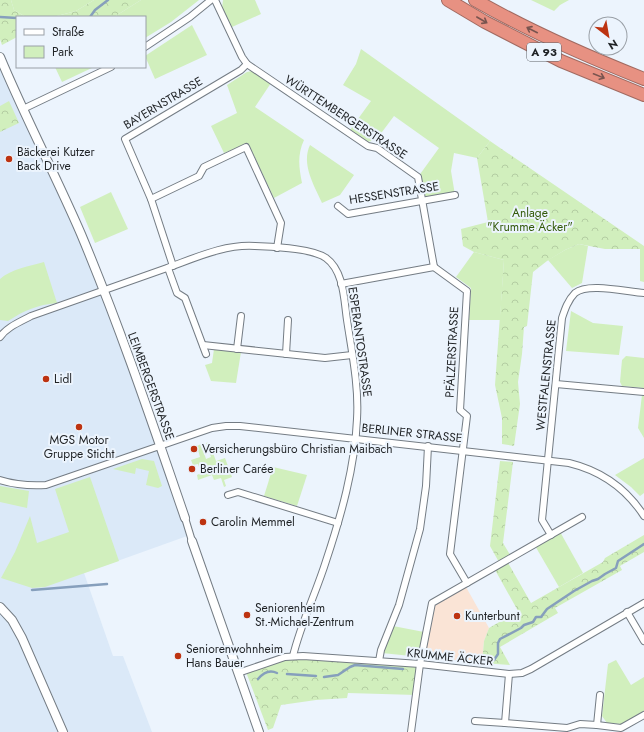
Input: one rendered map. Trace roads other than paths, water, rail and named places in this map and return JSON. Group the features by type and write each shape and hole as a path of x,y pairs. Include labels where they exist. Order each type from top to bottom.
{"highway":[{"name":"A 93","path":"448,0 485,22 561,61 644,95"},
{"name":"A 93","path":"475,0 555,42 595,60 644,79"}],"street":[{"path":"146,46 211,0"},
{"name":"WÜRTTEMBERGERSTRASSE","path":"215,0 242,57 247,64 368,146 377,148 418,177 434,267"},
{"name":"LEIMBERGERSTRASSE","path":"0,57 77,226 134,370 259,732"},
{"name":"BAYERNSTRASSE","path":"206,354 185,298 177,293 151,199 125,138 241,70 247,64"},
{"path":"23,109 109,68"},
{"path":"151,199 199,176 204,167 246,147 281,222 277,248"},
{"name":"HESSENSTRASSE","path":"338,206 348,214 455,195"},
{"name":"ESPERANTOSTRASSE","path":"1,333 30,316 212,252 231,247 246,245 314,252 326,258 332,264 338,272 341,284 352,355 357,396 356,438 338,523 326,561 296,642 293,656"},
{"path":"341,284 434,267"},
{"name":"PFÄLZERSTRASSE","path":"434,267 467,291 460,410 467,416 464,450"},
{"name":"WESTFALENSTRASSE","path":"551,535 542,520 562,318 566,307 576,293 581,290 591,288 644,293"},
{"path":"237,349 241,316"},
{"path":"286,354 288,320"},
{"path":"203,345 325,358 352,355"},
{"path":"556,384 644,392"},
{"name":"BERLINER STRASSE","path":"0,480 13,484 46,486 212,428 233,425 464,450 573,464 588,468 602,475 622,489 644,516"},
{"path":"379,661 381,650 399,605 420,529 426,486 428,446"},
{"path":"464,450 450,554 467,583"},
{"path":"228,495 238,492 338,523"},
{"path":"411,732 420,664 432,603 582,517"},
{"name":"KRUMME ÄCKER","path":"238,673 285,657 293,656 420,664 509,674 522,673 644,603"},
{"path":"0,607 12,620 22,638 63,732"},
{"path":"627,612 644,641"},
{"path":"505,723 509,674"},
{"path":"597,725 600,695"},
{"path":"475,721 567,728 580,724 621,728 644,715"}],"waterway":[{"path":"91,16 95,10 108,0"},
{"path":"0,17 16,18"},
{"path":"494,660 498,654 498,643 500,639 524,625 533,622 536,617 541,617 547,609 574,591 616,568 618,561 644,544"},
{"path":"32,590 107,584"},
{"path":"324,677 338,675 355,665 403,669"},
{"path":"258,679 266,672 271,671 277,673"},
{"path":"287,674 316,676"}],"place":[{"name":"Bäckerei Kutzer Back Drive","path":"9,159"},
{"name":"Lidl","path":"46,379"},
{"name":"MGS Motor Gruppe Sticht","path":"79,427"},
{"name":"Versicherungsbüro Christian Maibach","path":"194,449"},
{"name":"Berliner Carée","path":"192,469"},
{"name":"Carolin Memmel","path":"203,522"},
{"name":"Seniorenheim St.-Michael-Zentrum","path":"247,615"},
{"name":"Kunterbunt","path":"457,616"},
{"name":"Seniorenwohnheim Hans Bauer","path":"178,656"}],"park label":[{"name":"Anlage \"Krumme Äcker\"","path":"530,220"}]}
